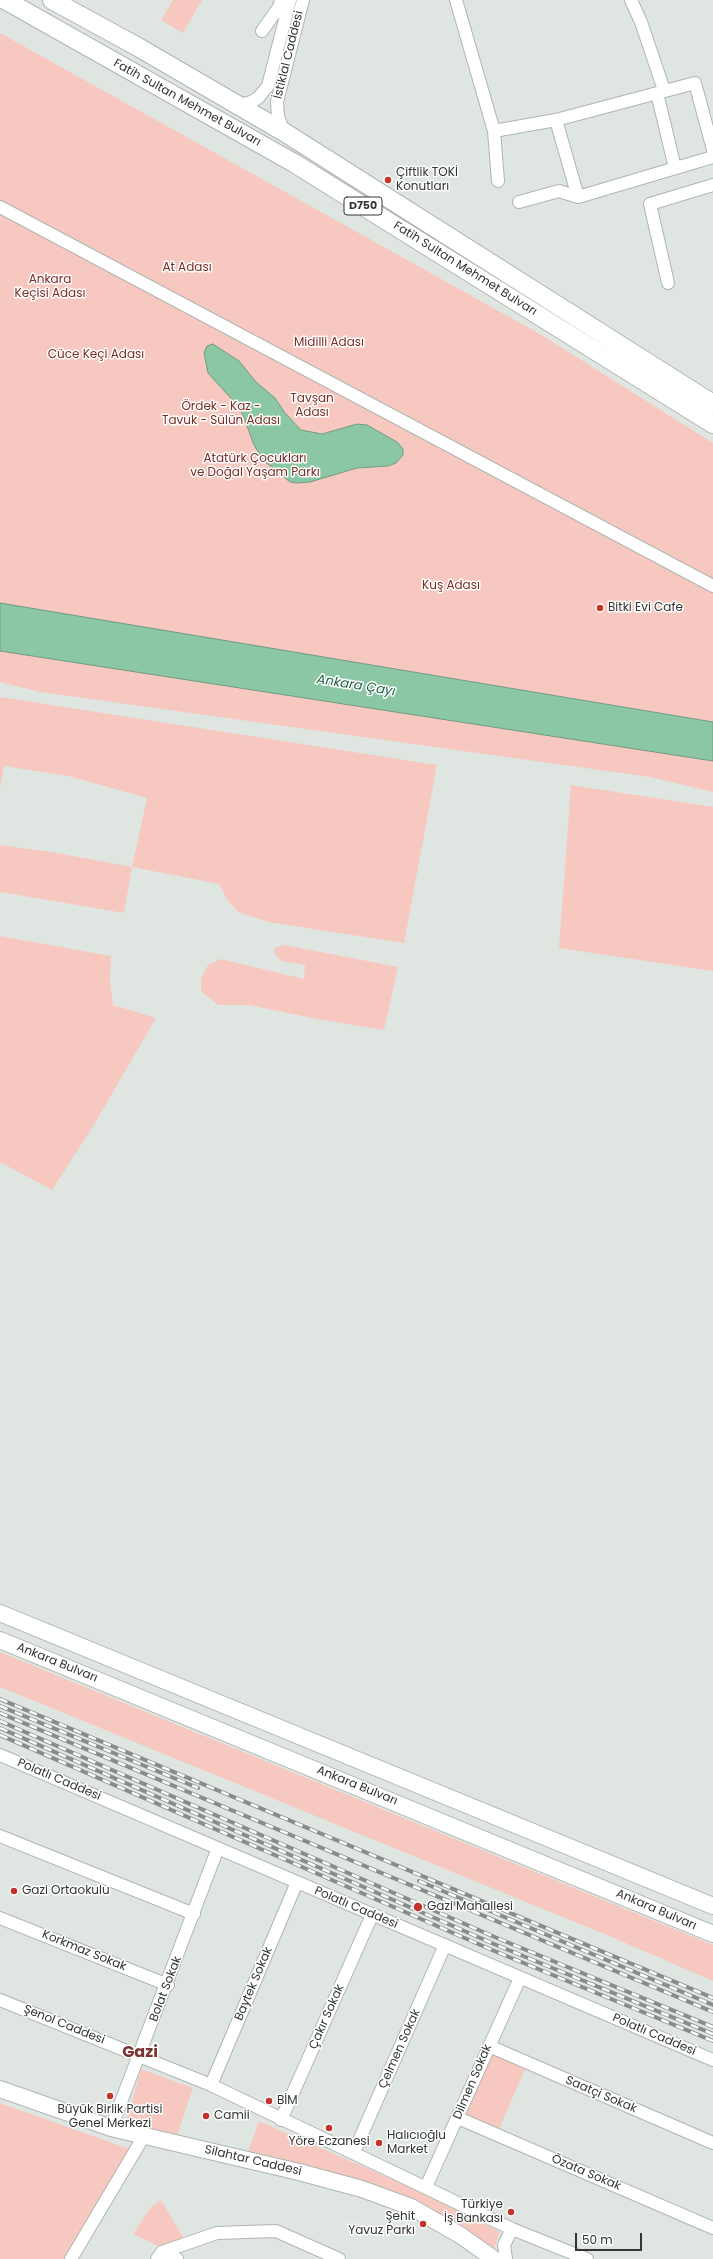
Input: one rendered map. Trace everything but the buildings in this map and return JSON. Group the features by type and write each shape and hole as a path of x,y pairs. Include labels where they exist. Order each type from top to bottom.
{"highway":[{"name":"Fatih Sultan Mehmet Bulvarı","path":"5,0 294,163 713,424"},
{"name":"Fatih Sultan Mehmet Bulvarı","path":"52,0 138,47 284,132 713,404"}],"main road":[{"name":"Ankara Bulvarı","path":"0,1613 713,1906"},
{"name":"Ankara Bulvarı","path":"0,1640 713,1934"},
{"name":"Silahtar Caddesi","path":"0,2089 111,2128 299,2172 397,2202 411,2207 460,2235 494,2259"}],"street":[{"path":"262,31 279,7 281,0"},
{"name":"İstiklal Caddesi","path":"238,105 251,102 258,98 268,86 290,0"},
{"name":"İstiklal Caddesi","path":"284,132 278,117 277,102 303,0"},
{"path":"456,0 494,131 498,181"},
{"path":"631,0 660,92 675,168"},
{"path":"494,131 556,120 695,83 713,150"},
{"path":"556,120 578,197"},
{"path":"519,202 559,191 578,197 713,157"},
{"path":"668,283 650,204 713,185"},
{"path":"0,207 713,586"},
{"name":"Polatlı Caddesi","path":"0,1755 713,2060"},
{"path":"0,1836 194,1914"},
{"name":"Bolat Sokak","path":"111,2128 168,1985 218,1848"},
{"name":"Baytek Sokak","path":"211,2085 297,1882"},
{"name":"Çakır Sokak","path":"281,2120 372,1914"},
{"name":"Korkmaz Sokak","path":"0,1918 168,1985"},
{"name":"Çelmen Sokak","path":"354,2152 445,1945"},
{"name":"Dilmen Sokak","path":"426,2186 520,1978"},
{"name":"Şenol Caddesi","path":"0,2000 140,2055 211,2085 281,2120 426,2186 512,2229 586,2259"},
{"name":"Saatçi Sokak","path":"489,2046 713,2143"},
{"name":"Özata Sokak","path":"458,2118 713,2228"},
{"path":"71,2259 144,2136"},
{"path":"506,2259 504,2245 512,2229"},
{"path":"159,2255 217,2233 276,2231 339,2259"},
{"path":"159,2255 177,2259"}],"green space":[{"path":"173,0 202,0 183,33 161,20"},
{"name":"Atatürk Çocukları ve Doğal Yaşam Parkı","path":"0,33 540,334 713,443 713,792 650,777 40,692 0,682"},
{"path":"0,697 437,765 404,943 268,922 238,912 228,901 219,884 132,867 147,798 68,776 4,766 0,788"},
{"path":"571,785 713,807 713,971 559,948"},
{"path":"0,845 52,852 132,867 124,913 0,892"},
{"path":"0,936 111,956 110,981 113,1005 156,1018 92,1128 52,1190 0,1162"},
{"path":"285,945 398,967 384,1030 317,1019 249,1005 218,1005 201,991 201,978 208,965 221,959 304,979 305,965 281,961 275,954 274,948"},
{"path":"0,1652 713,1945 713,1981 614,1938 0,1687"},
{"path":"490,2053 525,2069 499,2129 464,2114"},
{"path":"141,2069 193,2088 176,2139 125,2126"},
{"path":"0,2103 135,2151 71,2259 0,2259"},
{"path":"259,2121 423,2193 500,2232 494,2248 449,2221 376,2186 311,2166 248,2152"},
{"path":"161,2200 184,2239 162,2248 133,2234 152,2206"}],"water":[{"path":"213,344 239,361 256,382 275,398 285,413 301,430 322,434 357,424 367,425 397,442 403,449 403,455 396,463 388,466 357,468 310,482 290,482 263,460 254,445 243,415 237,405 208,373 204,353 207,346"},
{"name":"Ankara Çayı","path":"0,603 713,722 713,761 0,651"}],"railway":[{"path":"0,1699 713,1998"},
{"path":"0,1706 198,1788"},
{"path":"0,1713 713,2012"},
{"path":"0,1721 497,1938 713,2027"},
{"path":"0,1728 494,1944 713,2034"},
{"path":"0,1735 492,1950 713,2041"},
{"path":"419,1881 713,2005"}],"place":[{"name":"Çiftlik TOKİ Konutları","path":"388,180"},
{"name":"Bitki Evi Cafe","path":"600,608"},
{"name":"Gazi Ortaokulu","path":"14,1891"},
{"name":"Gazi Mahallesi","path":"418,1907"},
{"name":"Büyük Birlik Partisi Genel Merkezi","path":"110,2096"},
{"name":"BİM","path":"269,2101"},
{"name":"Camii","path":"206,2116"},
{"name":"Yöre Eczanesi","path":"329,2128"},
{"name":"Halıcıoğlu Market","path":"379,2143"},
{"name":"Türkiye İş Bankası","path":"511,2212"},
{"name":"Şehit Yavuz Parkı","path":"423,2224"}],"district":[{"name":"Gazi","path":"140,2053"}],"park label":[{"name":"At Adası","path":"187,268"},
{"name":"Ankara Keçisi Adası","path":"50,287"},
{"name":"Midilli Adası","path":"329,343"},
{"name":"Cüce Keçi Adası","path":"96,355"},
{"name":"Tavşan Adası","path":"312,406"},
{"name":"Ördek - Kaz - Tavuk - Sülün Adası","path":"221,414"},
{"name":"Kuş Adası","path":"451,586"}]}
